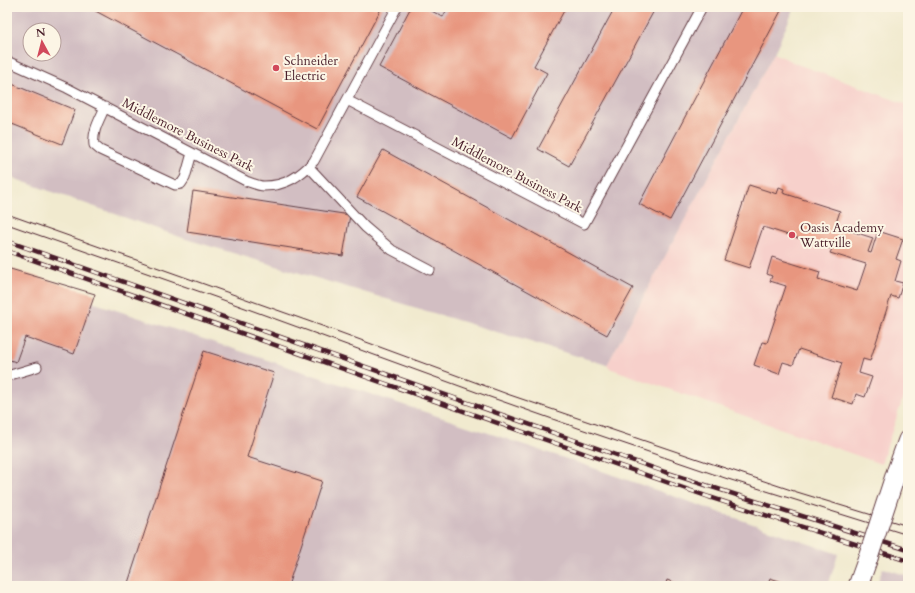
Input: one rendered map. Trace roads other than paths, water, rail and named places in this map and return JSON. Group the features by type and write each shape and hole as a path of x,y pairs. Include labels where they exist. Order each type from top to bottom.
{"street":[{"path":"858,586 908,440"}],"lane":[{"name":"Middlemore Business Park","path":"7,61 105,107 246,181 263,186 276,185 290,181 303,173 314,161 397,7"},
{"name":"Middlemore Business Park","path":"346,100 584,224 702,7"},
{"path":"105,107 93,138 94,145 100,150 175,185 181,184 185,178 192,153"},
{"path":"309,166 365,227 392,250 430,270"},
{"path":"7,376 37,367"}],"tram line":[{"path":"7,214 339,332 510,395 797,492 908,526"},
{"path":"7,224 215,297 581,429 728,479 908,535"}],"railway":[{"path":"7,241 665,472 908,550"},
{"path":"7,251 709,497 908,561"}],"place":[{"name":"Schneider Electric","path":"276,68"},
{"name":"Oasis Academy Wattville","path":"792,235"}]}
